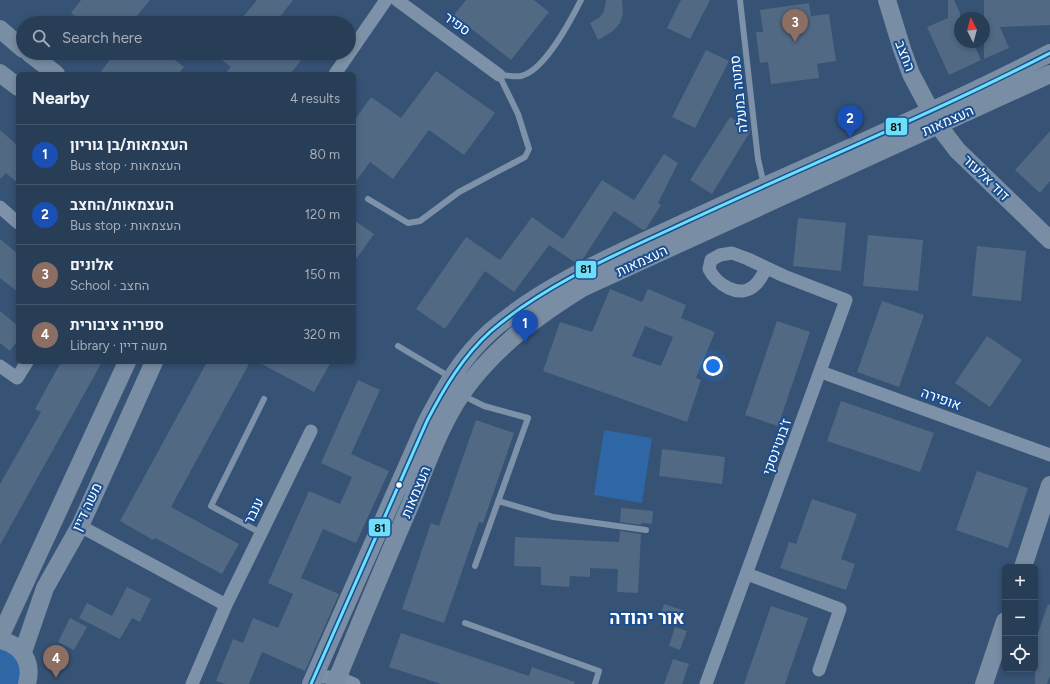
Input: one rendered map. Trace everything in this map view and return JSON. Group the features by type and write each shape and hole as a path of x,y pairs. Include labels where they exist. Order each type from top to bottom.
{"main road":[{"name":"החצב","path":"887,0 902,49 934,118"},
{"path":"0,29 16,43"},
{"name":"העצמאות","path":"336,681 432,453 461,395 489,360 522,329 553,306 582,288 934,118 1005,76 1050,53"},
{"path":"38,60 53,72"},
{"path":"0,73 16,85"},
{"name":"העצמאות","path":"313,680 415,447 438,400 464,360 490,332 517,311 552,288 613,256 764,185 1050,74"},
{"name":"דוד אלעזר","path":"934,118 957,150 1050,240"},
{"name":"משה דיין","path":"0,637 127,364"},
{"name":"משה דיין","path":"22,652 45,588 80,526 153,364"},
{"path":"1024,564 1050,485"},
{"path":"984,684 1002,630"},
{"path":"0,640 9,642 22,652 29,665 30,675 27,684"}],"street":[{"path":"356,44 386,0"},
{"name":"ספיר","path":"397,0 499,75"},
{"path":"336,72 345,60"},
{"path":"0,207 16,220"},
{"name":"ז'בוטינסקי","path":"706,684 846,300 766,269"},
{"path":"0,366 17,378 26,364"},
{"name":"אופירה","path":"821,372 1050,455"},
{"name":"ענבר","path":"192,684 226,605 311,431"},
{"path":"80,526 226,605"},
{"path":"747,574 840,609 820,670"},
{"path":"313,680 336,681 354,684"}],"lane":[{"path":"368,199 408,223 420,221 459,192 525,157 529,149 518,114 499,75 521,76 542,62 569,24 581,0"},
{"name":"סמטה במעלה","path":"740,0 758,159 764,185"},
{"path":"398,346 451,378"},
{"path":"461,395 484,406 528,418 475,566"},
{"path":"262,533 210,506 264,399"},
{"path":"498,501 536,514 646,530"},
{"path":"465,623 599,672 595,684"}],"shaded area":[{"path":"604,430 652,438 642,503 594,495"},
{"path":"0,643 13,647 25,684 0,684"}],"building":[{"path":"81,0 150,0 137,16 75,16 71,13"},
{"path":"257,0 293,0 280,16 244,16"},
{"path":"466,0 534,0 549,12 511,60 454,15"},
{"path":"606,0 622,0 623,14 620,23 613,31 598,40 590,23 600,17 604,11"},
{"path":"681,0 710,0 690,39 667,28"},
{"path":"948,0 954,0 960,12 954,12 954,48 976,48 981,60 949,75 927,27 948,18"},
{"path":"984,0 1050,0 1050,25 1000,27 1009,48 984,59 984,48 990,48 990,12 984,12"},
{"path":"809,3 811,16 829,14 836,61 817,64 819,78 771,84 768,62 760,63 756,32 763,32 760,10"},
{"path":"706,50 729,61 695,128 672,117"},
{"path":"110,60 175,60 184,67 180,72 101,72"},
{"path":"222,60 301,60 292,72 227,72 231,67"},
{"path":"436,71 495,113 464,155 429,130 393,179 370,162 356,181 356,118 371,97 401,118"},
{"path":"730,117 750,130 750,132 712,194 690,180"},
{"path":"0,130 16,144 16,181 6,173 0,179"},
{"path":"1050,131 1050,181 1040,193 1015,170"},
{"path":"664,154 678,163 658,203 661,205 646,229 643,230 614,211 583,259 576,263 549,245 514,292 485,271 445,329 416,309 466,237 500,260 532,217 563,239 602,180 634,200"},
{"path":"798,218 846,223 841,271 793,266"},
{"path":"356,221 374,234 356,259"},
{"path":"868,235 923,240 918,291 863,286"},
{"path":"0,239 16,252 16,290 0,278"},
{"path":"977,246 1026,251 1021,301 972,296"},
{"path":"610,289 642,302 648,289 686,305 681,318 715,332 696,378 701,380 687,422 543,371 560,322 592,332","holes":["645,326 673,337 661,366 632,356"]},
{"path":"882,301 924,315 899,387 857,372"},
{"path":"0,311 16,324 16,343 10,351 0,343"},
{"path":"777,321 810,332 778,426 745,415"},
{"path":"987,336 1022,360 990,407 955,383"},
{"path":"60,364 101,364 0,545 0,484 41,412 35,409"},
{"path":"206,364 249,364 171,507 239,544 222,574 155,538 153,540 120,521"},
{"path":"262,364 330,364 314,392"},
{"path":"358,380 380,390 351,454 389,471 356,543 323,529 301,578 339,594 305,671 262,652 249,684 225,684 216,681 233,639 243,643 253,618 278,628 293,594 268,583 309,491 340,504 352,477 321,463"},
{"path":"841,401 934,433 920,472 827,441"},
{"path":"476,420 514,433 483,523 479,522 444,623 402,609 431,523 439,526"},
{"path":"662,449 725,457 722,484 659,476"},
{"path":"977,471 1028,488 1008,548 956,530"},
{"path":"812,499 857,514 841,559 855,564 846,590 780,568 789,542 796,544"},
{"path":"621,508 653,511 652,524 641,523 641,525 620,522"},
{"path":"620,531 641,534 638,593 617,592 618,569 590,568 590,577 570,576 569,587 541,585 541,567 514,566 515,537 619,542"},
{"path":"127,587 151,599 140,622 132,618 120,639 79,618 87,603 112,616"},
{"path":"664,604 685,611 681,624 660,616"},
{"path":"1048,604 1050,605 1050,676 1047,684 1035,684 1035,672 1038,672 1038,633"},
{"path":"771,606 808,618 785,684 744,684"},
{"path":"70,618 87,627 74,650 58,642"},
{"path":"675,627 687,631 680,650 669,646"},
{"path":"401,633 529,676 532,667 575,682 574,684 441,684 389,667"},
{"path":"673,659 689,664 682,684 664,684"}],"transit line":[{"name":"81","path":"311,684 427,421 455,373 472,351 491,331 513,314 560,283 611,257 961,97 1050,53"}],"place":[{"name":"אלונים","path":"795,42"},
{"name":"העצמאות/החצב","path":"850,138"},
{"name":"העצמאות/בן גוריון","path":"525,343"},
{"name":"ספריה ציבורית","path":"56,678"}],"district":[{"name":"אור יהודה","path":"647,618"}]}
